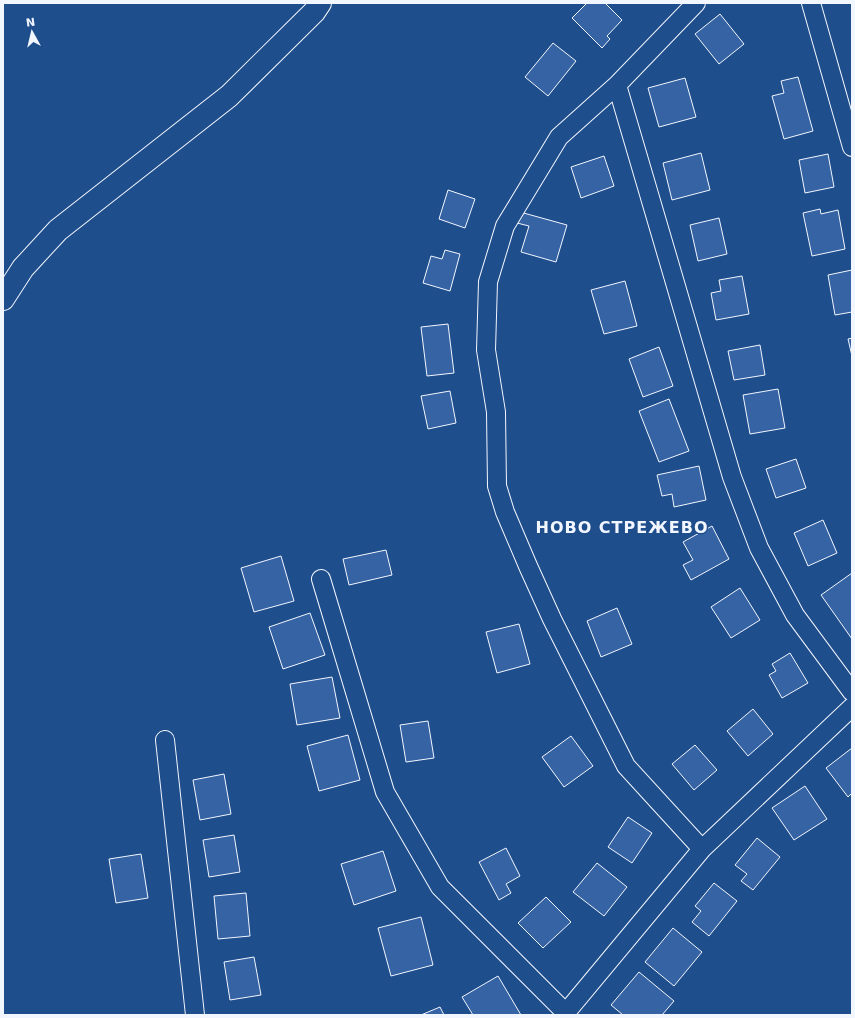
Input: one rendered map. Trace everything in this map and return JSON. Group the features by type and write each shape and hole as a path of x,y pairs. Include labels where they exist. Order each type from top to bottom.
{"street":[{"path":"3,299 23,268 58,230 229,96 314,12 320,3"},
{"path":"696,3 617,84 559,137 505,226 488,282 486,350 496,412 497,486 505,512 552,619 626,766 702,848"},
{"path":"811,3 852,147"},
{"path":"617,84 732,477 759,548 794,615 852,692"},
{"path":"321,579 385,792 440,887 565,1014 702,848 852,707"},
{"path":"165,740 195,1015"}],"building":[{"path":"587,3 605,3 622,20 607,36 610,39 602,48 572,18"},
{"path":"720,14 744,44 719,64 695,34"},
{"path":"553,43 576,61 548,96 525,77"},
{"path":"798,77 813,131 784,139 772,96 784,93 781,81"},
{"path":"685,78 696,117 659,127 648,88"},
{"path":"701,153 710,190 672,200 663,163"},
{"path":"828,154 834,187 805,193 799,160"},
{"path":"604,156 614,186 581,198 571,167"},
{"path":"448,190 475,199 465,228 439,219"},
{"path":"820,209 821,214 838,210 845,249 812,256 803,213"},
{"path":"520,212 567,225 556,262 521,252 529,226 517,223"},
{"path":"719,218 727,254 698,261 690,225"},
{"path":"445,250 460,254 450,291 423,283 431,256 442,259"},
{"path":"852,270 852,312 835,315 828,275"},
{"path":"742,276 749,314 716,320 711,293 721,291 719,280"},
{"path":"625,281 637,326 604,334 591,290"},
{"path":"448,324 454,373 427,376 421,327"},
{"path":"852,338 852,356 848,339"},
{"path":"760,345 765,375 734,380 728,351"},
{"path":"659,347 673,386 643,397 629,359"},
{"path":"778,389 785,428 750,434 743,395"},
{"path":"450,391 456,423 428,429 421,396"},
{"path":"669,399 689,451 659,462 639,411"},
{"path":"796,459 806,488 776,498 766,469"},
{"path":"699,466 706,500 674,507 672,494 662,496 657,475"},
{"path":"823,520 837,553 808,566 794,533"},
{"path":"712,526 729,559 691,580 683,565 693,560 683,542"},
{"path":"386,550 392,575 349,585 343,559"},
{"path":"281,556 294,601 254,612 241,568"},
{"path":"852,573 852,639 821,595"},
{"path":"740,588 760,620 731,638 711,607"},
{"path":"617,608 632,644 601,657 587,621"},
{"path":"310,613 325,655 283,669 269,627"},
{"path":"519,624 530,664 497,673 486,632"},
{"path":"790,653 808,683 782,698 769,675 776,671 772,664"},
{"path":"332,677 340,718 297,725 290,684"},
{"path":"753,709 773,734 748,756 727,731"},
{"path":"428,721 434,758 406,762 400,725"},
{"path":"348,735 360,780 319,791 307,746"},
{"path":"571,736 593,766 564,787 542,757"},
{"path":"695,745 717,770 694,790 672,764"},
{"path":"852,748 852,793 848,797 826,768"},
{"path":"224,774 231,814 200,820 193,780"},
{"path":"805,786 827,819 794,840 772,808"},
{"path":"628,817 652,833 632,863 608,847"},
{"path":"234,835 240,872 209,877 203,840"},
{"path":"757,838 780,857 753,890 741,881 747,874 735,865"},
{"path":"506,848 520,876 506,884 511,893 499,900 479,862"},
{"path":"383,851 396,891 354,905 341,864"},
{"path":"141,854 148,898 116,903 109,859"},
{"path":"597,863 627,887 604,916 573,892"},
{"path":"714,883 737,901 709,936 692,922 701,911 695,906"},
{"path":"246,893 250,936 218,939 214,896"},
{"path":"546,897 571,922 543,948 518,923"},
{"path":"421,917 433,965 391,976 378,928"},
{"path":"673,928 702,952 674,986 645,962"},
{"path":"254,957 261,995 230,1000 224,962"},
{"path":"639,972 674,1001 662,1015 623,1015 611,1005"},
{"path":"498,976 521,1015 473,1015 462,997"},
{"path":"440,1007 444,1015 421,1015"}],"district":[{"name":"НОВО СТРЕЖЕВО","path":"622,527"}]}
